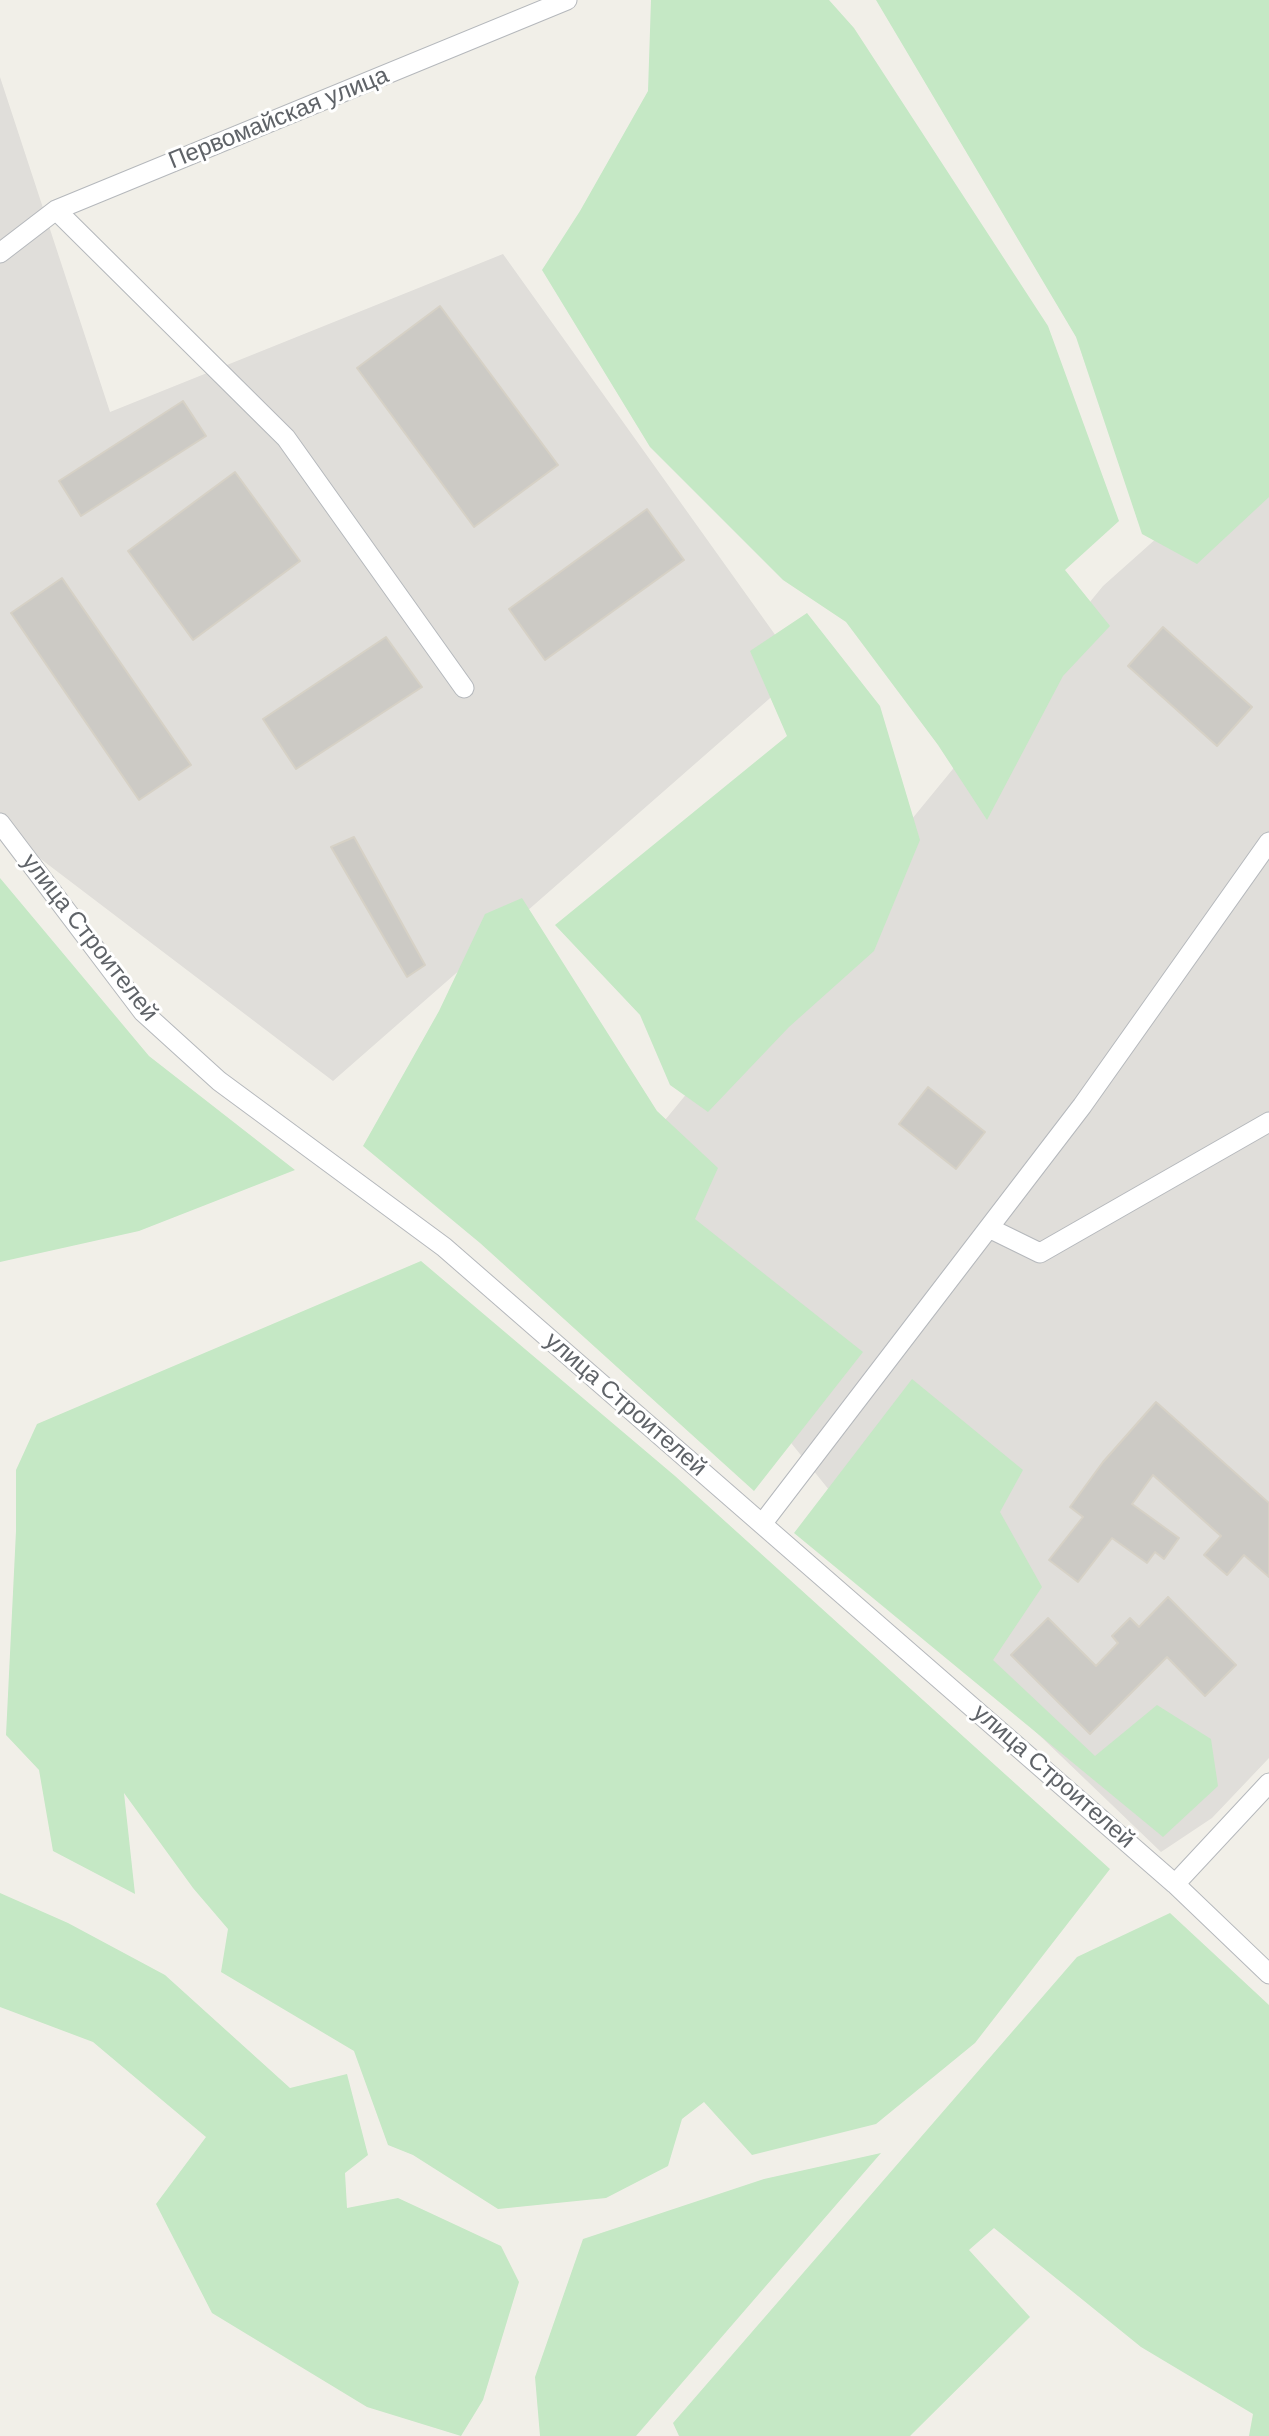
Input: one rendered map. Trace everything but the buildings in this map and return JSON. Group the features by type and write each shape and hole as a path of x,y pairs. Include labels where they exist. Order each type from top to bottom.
{"street":[{"name":"Первомайская улица","path":"0,253 56,210 567,0"},
{"path":"56,210 286,439 464,688"},
{"name":"улица Строителей","path":"0,823 143,1012 219,1081 444,1247 1175,1884 1269,1974"},
{"path":"762,1524 1082,1107 1269,842"},
{"path":"989,1228 1040,1252 1269,1122"},
{"path":"1175,1884 1269,1783"}],"shaded area":[{"path":"0,77 110,412 503,254 801,671 333,1081 0,828"},
{"path":"1269,438 1269,1758 1212,1818 1161,1852 986,1684 597,1203 1103,586"}],"green space":[{"path":"651,0 829,0 854,28 1048,326 1119,521 1065,570 1110,626 1063,676 987,820 938,745 846,622 783,580 650,447 542,270 580,211 648,91"},
{"path":"876,0 1269,0 1269,497 1197,564 1142,534 1076,337"},
{"path":"807,613 880,706 920,840 874,951 789,1027 708,1112 670,1085 640,1015 555,925 787,736 750,651"},
{"path":"0,878 149,1056 295,1170 139,1231 0,1262"},
{"path":"522,898 657,1111 718,1168 695,1219 863,1352 754,1491 480,1243 363,1146 439,1011 485,914"},
{"path":"421,1261 675,1476 1110,1869 975,2043 876,2124 752,2155 704,2102 682,2119 668,2166 606,2198 498,2209 413,2155 388,2145 354,2051 221,1972 228,1929 193,1888 124,1793 135,1894 53,1851 39,1770 6,1735 16,1531 16,1470 37,1424"},
{"path":"912,1379 1023,1470 1000,1512 1042,1587 993,1660 1095,1756 1157,1705 1211,1739 1218,1786 1163,1837 794,1533"},
{"path":"0,1893 68,1923 165,1975 290,2088 347,2074 368,2155 345,2173 347,2208 398,2198 501,2246 519,2282 483,2400 461,2436 367,2407 212,2313 156,2204 206,2137 93,2042 0,2007"},
{"path":"1170,1913 1269,2005 1269,2436 1249,2436 1253,2414 1141,2347 994,2228 969,2250 1030,2317 910,2436 679,2436 673,2423 1077,1957"},
{"path":"881,2153 636,2436 540,2436 535,2377 583,2239 764,2179"}]}
